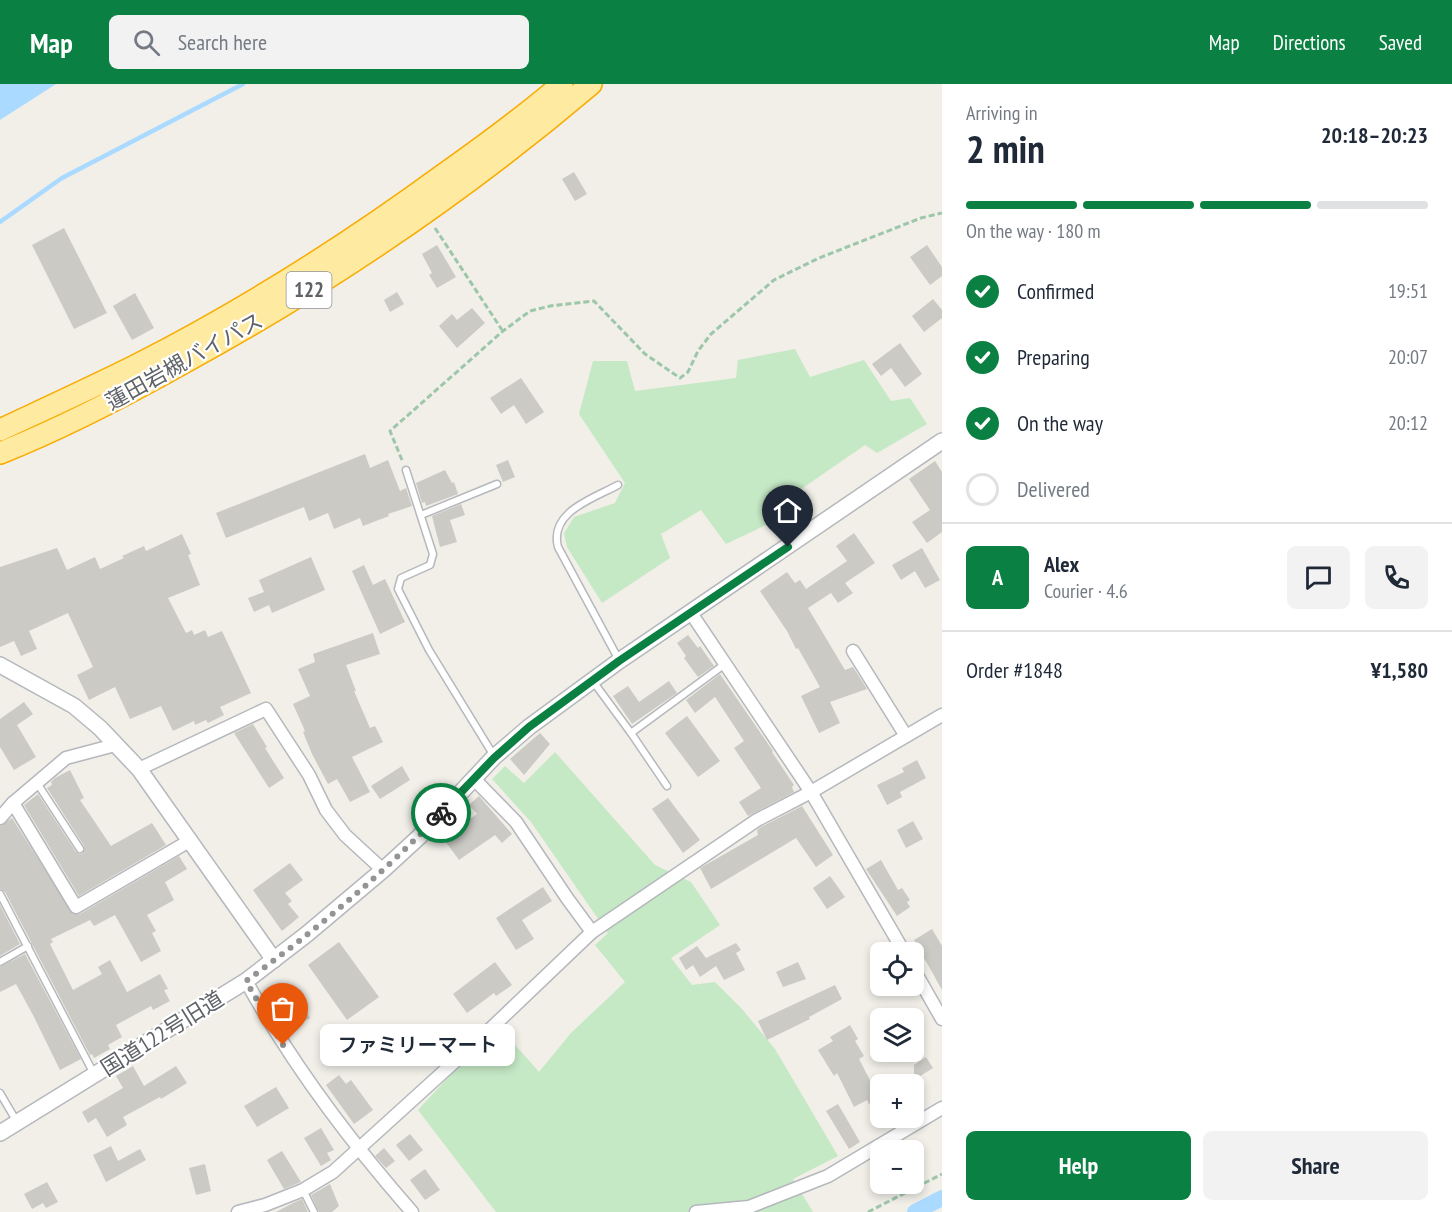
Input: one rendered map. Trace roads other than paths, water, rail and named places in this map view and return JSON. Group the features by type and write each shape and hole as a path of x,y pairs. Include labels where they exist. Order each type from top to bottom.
{"highway":[{"name":"蓮田岩槻バイパス","path":"0,430 136,365 221,319 313,264 458,165 562,84"},
{"name":"蓮田岩槻バイパス","path":"0,453 134,390 233,336 326,279 426,214 489,167 591,84"}],"street":[{"name":"国道122号旧道","path":"0,1133 246,981 383,870 419,837 494,758 529,727 619,661 942,441"},
{"path":"691,613 811,792 898,942"},
{"path":"853,651 906,736"},
{"path":"0,665 74,706 100,728 139,769 274,960"},
{"path":"139,769 266,710 309,775 332,818 345,835 383,870"},
{"path":"238,1212 265,1205 303,1190 333,1172 484,1035 592,932 757,820 811,792 942,715"},
{"path":"0,818 13,802 66,758 115,745"},
{"path":"474,779 516,822 592,932"},
{"path":"13,802 76,907 191,840"},
{"path":"246,981 271,1026 302,1073 358,1150 412,1212"},
{"path":"924,988 942,1019"},
{"path":"696,1212 749,1207 828,1176 942,1107"}],"lane":[{"path":"406,470 433,555 430,565 401,578 398,589 429,650 467,714 489,745 494,758"},
{"path":"421,515 497,484"},
{"path":"618,485 568,513 557,528 556,537 558,548 619,661"},
{"path":"631,733 725,664"},
{"path":"592,680 667,786"},
{"path":"36,782 80,849"},
{"path":"0,894 94,1075"},
{"path":"0,962 28,946"},
{"path":"0,1093 17,1123"},
{"path":"303,1190 314,1212"}],"water":[{"path":"0,84 56,84 0,120"}],"waterway":[{"path":"0,222 62,178 243,84"},
{"path":"915,1212 942,1198"}],"place":[{"name":"ファミリーマート","path":"283,1045"}]}
